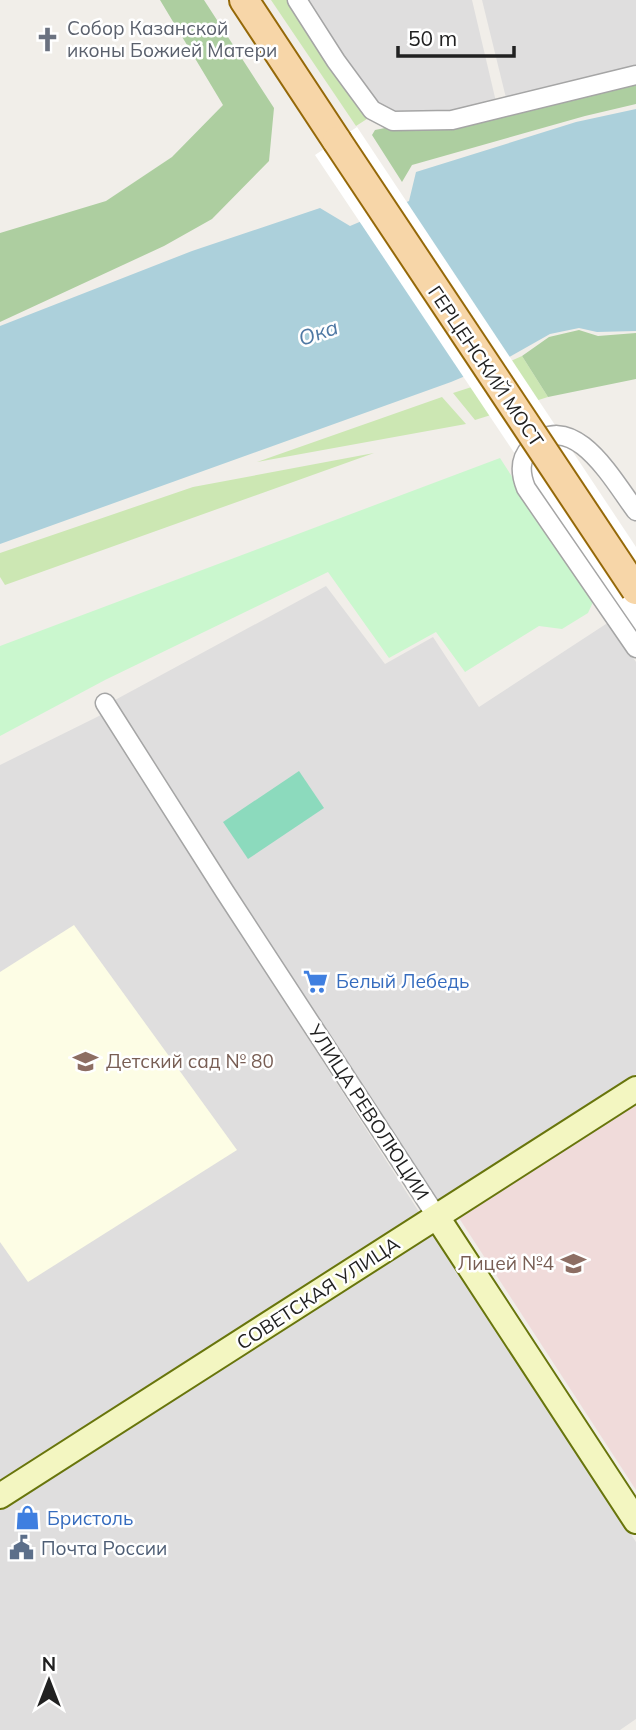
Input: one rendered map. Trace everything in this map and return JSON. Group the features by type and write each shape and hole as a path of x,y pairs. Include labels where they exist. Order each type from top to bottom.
{"main road":[{"name":"ГЕРЦЕНСКИЙ МОСТ","path":"244,0 636,590"}],"street":[{"path":"297,0 336,61 372,110 393,121 452,120 636,75"},
{"path":"636,511 590,451 570,437 548,436 528,450 522,460 521,470 526,488 636,648"},
{"name":"УЛИЦА РЕВОЛЮЦИИ","path":"105,702 232,902 636,1521"},
{"name":"СОВЕТСКАЯ УЛИЦА","path":"0,1496 636,1089"}],"shaded area":[{"path":"301,0 472,0 497,106 450,117 389,114 340,59"},
{"path":"482,0 636,0 636,69 507,102"},
{"path":"326,586 385,664 433,637 479,707 609,622 636,662 636,1074 438,1207 115,700"},
{"path":"101,715 421,1215 0,1486 0,765"},
{"name":"Детский сад № 80","path":"74,925 237,1150 28,1282 0,1242 0,972"},
{"path":"636,1105 636,1490 459,1218"},
{"path":"433,1231 636,1542 636,1719 620,1730 0,1730 0,1506"}],"green space":[{"path":"160,0 204,0 274,108 269,161 212,219 164,246 0,322 0,233 106,201 172,157 223,105"},
{"path":"271,0 289,0 370,117 356,126"},
{"path":"636,78 636,104 412,165 402,182 372,135 375,130"},
{"path":"579,330 598,336 636,333 636,379 548,397 522,356 549,337"},
{"path":"522,356 548,397 475,420 453,393 481,384 477,376"},
{"path":"442,397 466,424 257,462"},
{"path":"374,453 5,585 0,577 0,553 193,487"},
{"path":"500,458 593,602 588,613 562,629 539,626 465,672 436,632 389,658 328,572 105,680 0,736 0,646"},
{"path":"299,771 324,808 248,859 223,822"}],"water":[{"name":"Ока","path":"636,109 636,331 597,332 579,328 550,334 506,359 451,382 0,544 0,326 192,251 320,208 350,226 409,201 416,172 576,122"}],"pier":[{"path":"357,127 636,547 636,635 315,155"}],"place":[{"name":"Собор Казанской иконы Божией Матери","path":"47,39"},
{"name":"Белый Лебедь","path":"316,981"},
{"name":"Детский сад № 80","path":"86,1061"},
{"name":"Лицей №4","path":"574,1263"},
{"name":"Бристоль","path":"27,1518"},
{"name":"Почта России","path":"21,1548"}]}
